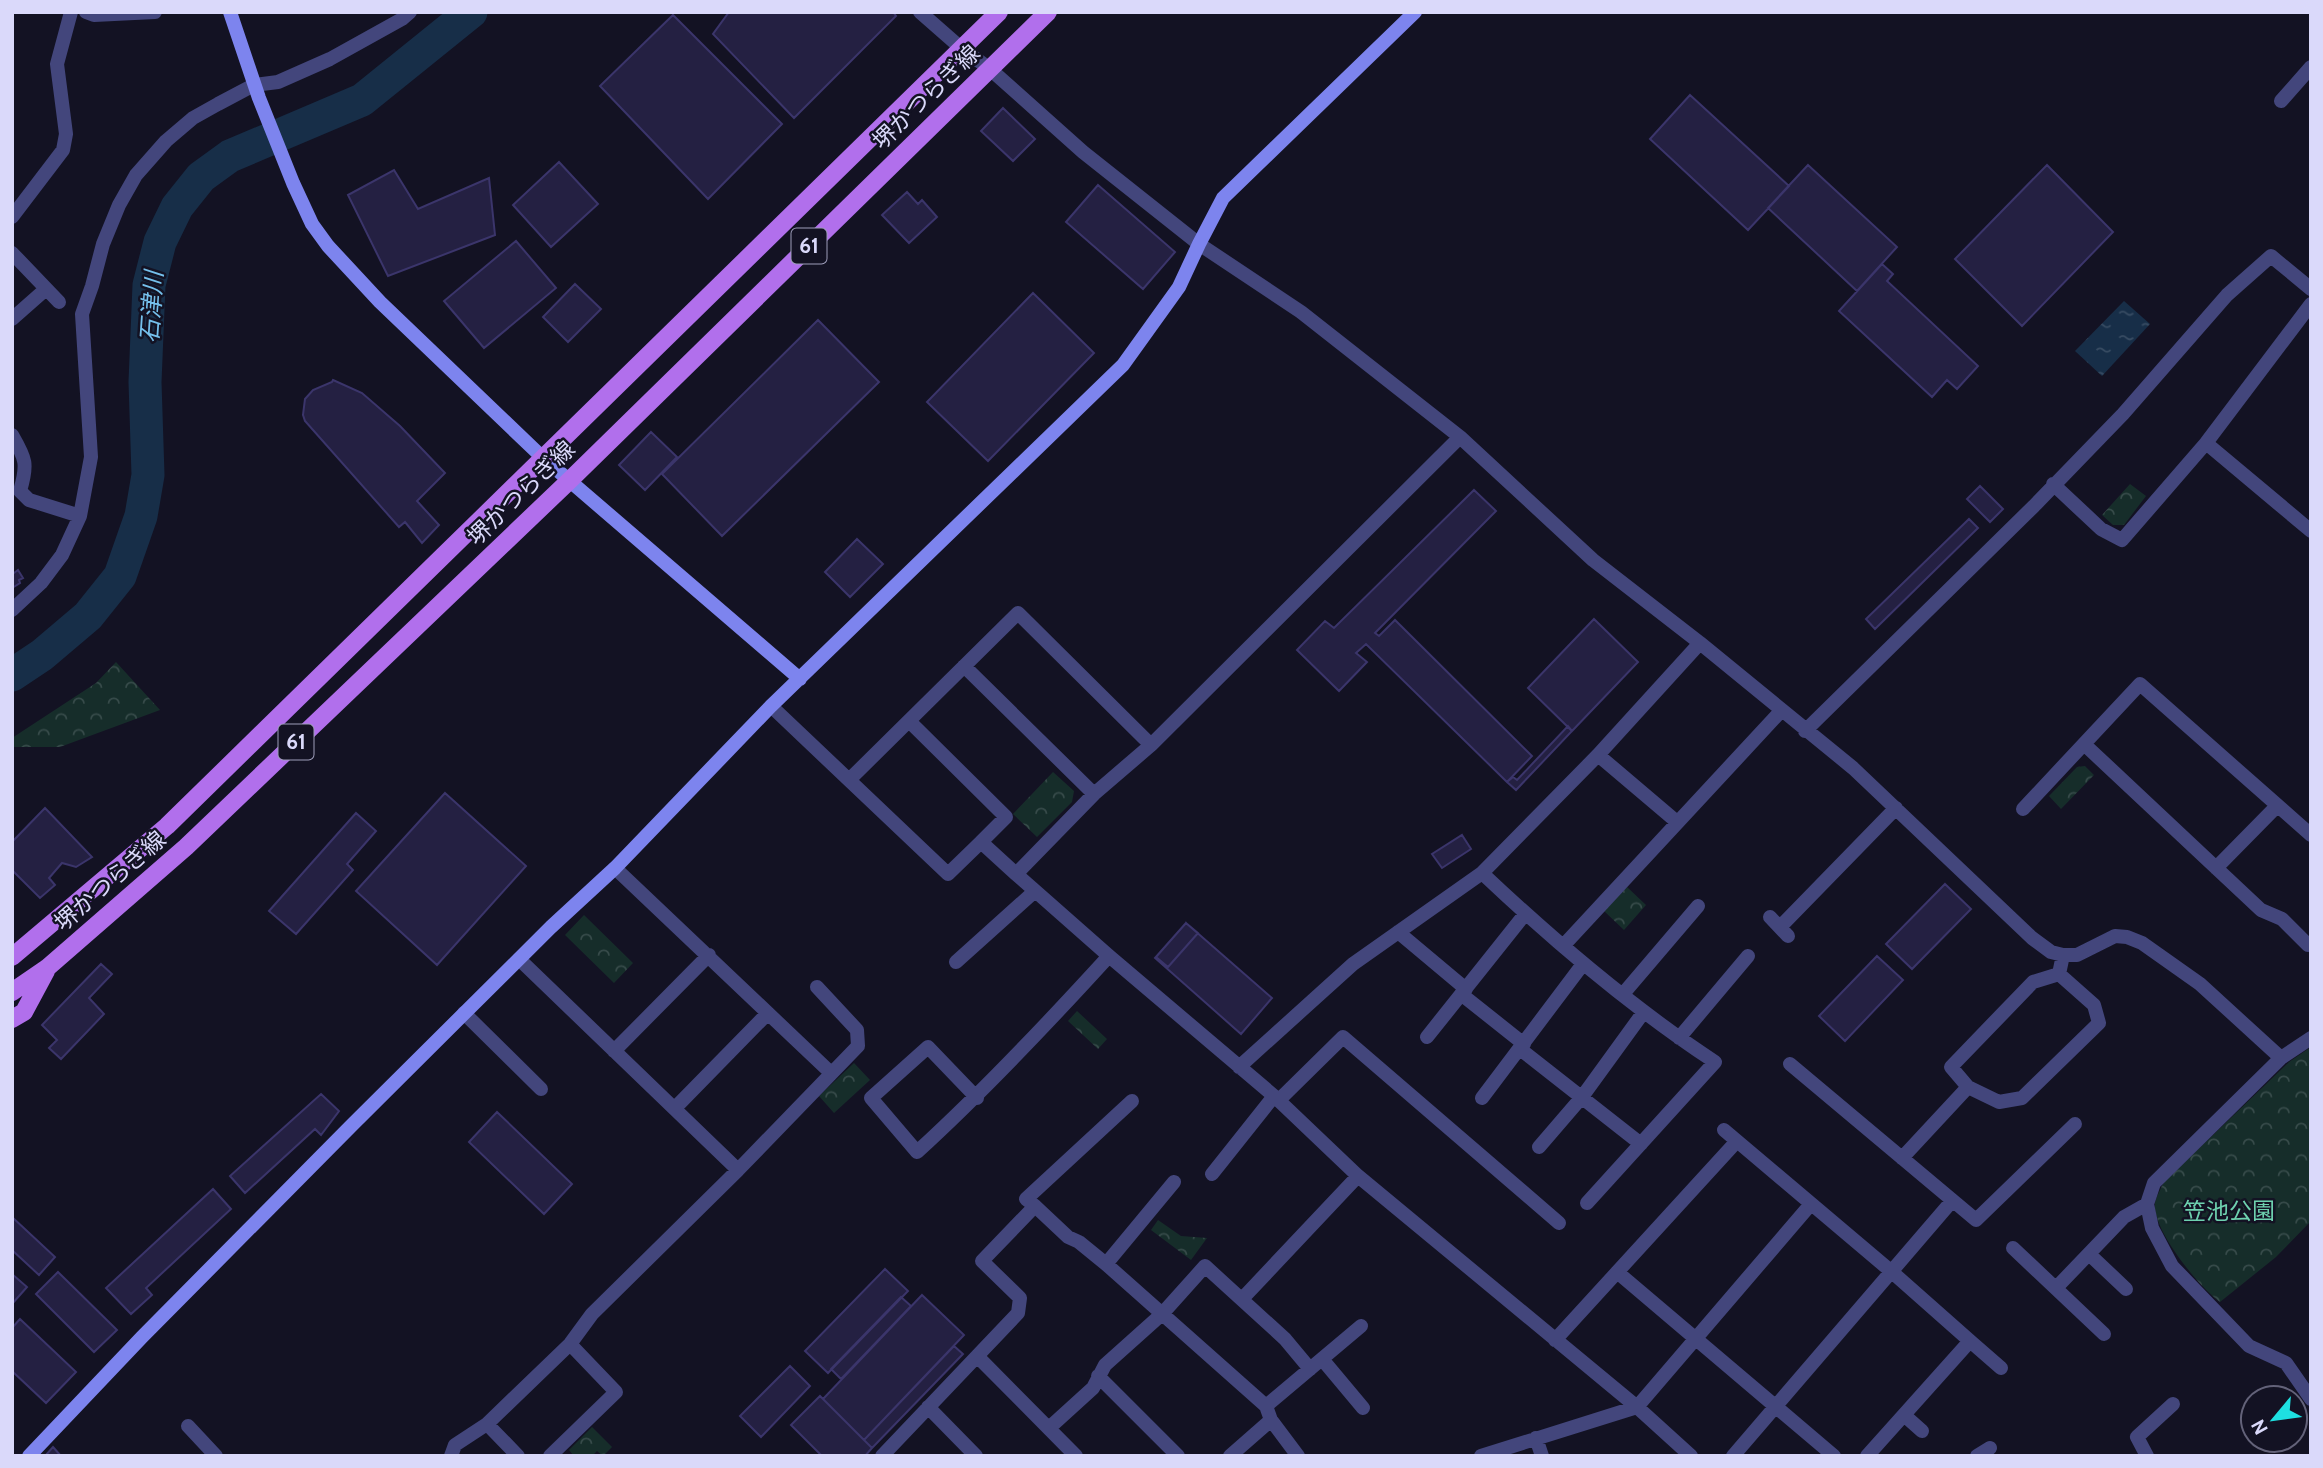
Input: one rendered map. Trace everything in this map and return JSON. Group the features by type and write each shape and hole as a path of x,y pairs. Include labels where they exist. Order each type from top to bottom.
{"main road":[{"name":"堺かつらぎ線","path":"12,957 21,945 167,826 999,12"},
{"name":"堺かつらぎ線","path":"12,992 47,968 186,847 570,480 1048,12"},
{"path":"12,1019 24,1012 47,968"}],"street":[{"path":"12,217 63,150 66,134 57,64 71,12"},
{"path":"86,12 94,15 155,12"},
{"path":"230,12 293,183 312,224 328,246 380,302 542,457 800,679"},
{"path":"12,610 41,583 62,555 80,516 91,457 82,314 103,244 119,205 136,175 166,141 193,118 330,58 410,12"},
{"path":"920,12 1083,152 1199,244 1301,312 1460,437 1593,560 1853,768 2032,938 2052,952 2063,955 2077,955 2115,936 2142,943 2200,984 2281,1058"},
{"path":"29,1456 142,1337 464,1013 615,868 771,706 1123,365 1179,287 1223,198 1415,12"},
{"path":"2281,101 2311,66"},
{"path":"12,253 59,302"},
{"path":"1805,730 2123,414 2227,295 2271,256 2311,289"},
{"path":"12,319 46,289"},
{"path":"2053,484 2101,529 2122,540 2206,443 2311,304"},
{"path":"12,435 26,459 26,472 16,492 29,500 80,516"},
{"path":"1016,874 1094,794 1151,744 1460,437"},
{"path":"2206,443 2311,531"},
{"path":"849,780 1018,613 1151,744"},
{"path":"1239,1067 1353,964 1482,873 1598,755 1700,643"},
{"path":"964,666 1094,794"},
{"path":"2023,810 2140,684 2311,835"},
{"path":"771,706 948,874 1006,817 909,721"},
{"path":"1563,946 1781,711"},
{"path":"2084,744 2261,910 2282,919 2308,945"},
{"path":"1598,755 1676,822"},
{"path":"2216,868 2277,806"},
{"path":"1779,927 1896,808"},
{"path":"981,842 1108,956 1277,1098 1359,1175 1692,1456"},
{"path":"615,868 831,1073"},
{"path":"1482,873 1525,914 1643,1013 1715,1062 1587,1203"},
{"path":"956,962 1035,891"},
{"path":"1623,994 1698,906"},
{"path":"1427,1037 1525,914"},
{"path":"1398,932 1522,1046 1641,1144"},
{"path":"614,1051 709,955"},
{"path":"2059,974 2063,955"},
{"path":"977,1098 928,1047 870,1098 917,1152 977,1098 1031,1043 1108,956"},
{"path":"1679,1038 1748,956"},
{"path":"519,959 738,1170"},
{"path":"1482,1098 1583,964"},
{"path":"2059,974 2094,1005 2099,1023 2022,1098 1999,1102 1968,1087 1951,1068 2033,982 2059,974"},
{"path":"451,1456 455,1445 487,1424 570,1345 592,1314 859,1046 858,1030 817,987"},
{"path":"464,1013 541,1089"},
{"path":"674,1108 768,1013"},
{"path":"1539,1147 1582,1097 1643,1013"},
{"path":"1212,1174 1277,1098 1343,1037 1559,1223"},
{"path":"2311,1038 2281,1058 2154,1183 2147,1204 2152,1228 2172,1266 2249,1346 2286,1363 2311,1399"},
{"path":"1790,1063 1976,1220 2075,1124"},
{"path":"1902,1158 1968,1087"},
{"path":"1132,1101 1026,1199 1068,1237 1079,1242 1106,1264 1268,1413 1298,1456"},
{"path":"1724,1130 2001,1368"},
{"path":"1555,1340 1737,1141"},
{"path":"1242,1299 1359,1175"},
{"path":"1106,1264 1174,1182"},
{"path":"1733,1456 1952,1201"},
{"path":"1481,1456 1637,1407 1811,1204"},
{"path":"2056,1288 2124,1217 2147,1204"},
{"path":"882,1456 1018,1313 1020,1298 982,1261 1035,1206"},
{"path":"2013,1248 2104,1334"},
{"path":"2089,1254 2126,1289"},
{"path":"1049,1429 1093,1388 1105,1365 1162,1314 1205,1266 1363,1408"},
{"path":"1617,1272 1834,1456"},
{"path":"1230,1456 1316,1364 1362,1326"},
{"path":"1867,1456 1970,1342"},
{"path":"550,1456 616,1392 570,1345"},
{"path":"978,1357 1076,1456"},
{"path":"1098,1376 1178,1456"},
{"path":"2147,1456 2137,1437 2174,1404"},
{"path":"928,1407 976,1456"},
{"path":"1904,1415 1922,1431"},
{"path":"487,1424 518,1456"},
{"path":"188,1426 213,1455"},
{"path":"1536,1438 1542,1456"},
{"path":"1977,1456 1990,1448"}],"green space":[{"path":"2130,484 2146,496 2124,525 2113,525 2102,515"},
{"path":"116,662 160,710 60,747 12,747 12,738 96,683"},
{"path":"2085,766 2094,775 2061,809 2049,796 2077,767"},
{"path":"1053,772 1074,791 1072,802 1037,837 1013,814"},
{"path":"1627,887 1646,905 1624,930 1604,911"},
{"path":"584,915 633,963 614,983 565,935"},
{"path":"1077,1011 1107,1039 1098,1049 1068,1021"},
{"name":"笠池公園","path":"2311,1047 2311,1221 2276,1257 2220,1302 2178,1257 2161,1228 2156,1214 2156,1198 2163,1183 2289,1062"},
{"path":"854,1063 870,1080 834,1113 819,1096"},
{"path":"1158,1220 1181,1236 1207,1238 1191,1260 1151,1230"},
{"path":"592,1427 612,1447 603,1456 597,1451 592,1456 574,1456 569,1450"}],"water":[{"path":"2124,301 2150,324 2102,376 2075,351"}],"building":[{"path":"729,12 893,12 896,16 794,118 713,34"},
{"path":"673,15 782,124 708,199 600,86"},
{"path":"1690,95 1789,186 1748,230 1650,139"},
{"path":"1003,108 1035,139 1013,161 981,131"},
{"path":"559,162 598,204 551,247 513,205"},
{"path":"1808,165 1897,247 1857,291 1768,208"},
{"path":"2047,165 2113,232 2022,326 1955,259"},
{"path":"394,170 418,209 489,178 495,235 388,276 348,195"},
{"path":"1098,185 1175,252 1143,289 1066,222"},
{"path":"907,192 918,204 922,200 937,217 909,243 882,215"},
{"path":"516,241 556,288 484,348 444,301"},
{"path":"1882,264 1893,274 1887,281 1978,366 1957,389 1947,380 1932,397 1839,311"},
{"path":"575,284 601,309 568,342 543,317"},
{"path":"1033,293 1094,353 988,461 927,402"},
{"path":"818,320 879,382 722,536 662,474"},
{"path":"333,380 362,393 400,426 445,473 417,501 439,525 422,543 405,522 399,527 305,421 305,399 313,390"},
{"path":"651,432 677,457 645,490 619,465"},
{"path":"1980,486 2003,509 1990,522 1967,499"},
{"path":"1474,490 1496,511 1375,633 1379,636 1395,620 1532,756 1507,782 1366,644 1356,653 1367,662 1339,691 1297,650 1325,621 1334,628"},
{"path":"1969,519 1978,528 1875,629 1866,619"},
{"path":"857,539 883,564 850,597 825,572"},
{"path":"18,570 23,578 12,588 12,571 14,573"},
{"path":"1594,619 1638,662 1572,731 1528,688"},
{"path":"1568,726 1572,731 1516,790 1507,782 1513,777 1517,780"},
{"path":"445,793 526,866 437,965 356,891"},
{"path":"45,808 92,857 76,867 62,863 49,878 55,885 40,898 12,870 12,842"},
{"path":"356,813 376,831 347,864 353,870 296,934 269,911"},
{"path":"1462,835 1471,849 1442,868 1432,854"},
{"path":"1945,884 1971,909 1912,969 1886,944"},
{"path":"1186,923 1272,998 1241,1034 1155,958"},
{"path":"1186,923 1198,933 1168,967 1156,957"},
{"path":"1877,956 1903,980 1845,1041 1819,1016"},
{"path":"101,964 112,974 89,998 104,1014 61,1059 49,1048 57,1040 42,1025"},
{"path":"321,1094 339,1111 321,1135 315,1129 245,1193 230,1176"},
{"path":"497,1112 572,1184 544,1214 469,1142"},
{"path":"213,1189 231,1209 146,1288 152,1295 131,1314 106,1288"},
{"path":"12,1217 55,1257 39,1275 12,1250"},
{"path":"885,1269 908,1291 828,1373 805,1351"},
{"path":"58,1272 117,1330 94,1352 36,1294"},
{"path":"12,1274 27,1287 12,1304"},
{"path":"922,1295 964,1335 864,1440 823,1399"},
{"path":"901,1297 911,1306 841,1379 831,1369"},
{"path":"20,1319 76,1372 46,1403 12,1371 12,1328"},
{"path":"954,1346 963,1354 872,1448 864,1440"},
{"path":"790,1366 810,1386 761,1437 740,1416"},
{"path":"820,1396 872,1448 865,1456 822,1456 791,1425"},
{"path":"53,1447 61,1456 45,1456"}],"waterway":[{"name":"石津川","path":"12,675 42,655 88,616 120,576 141,516 148,475 145,382 149,285 160,242 177,207 201,177 230,156 362,100 471,12"}]}
